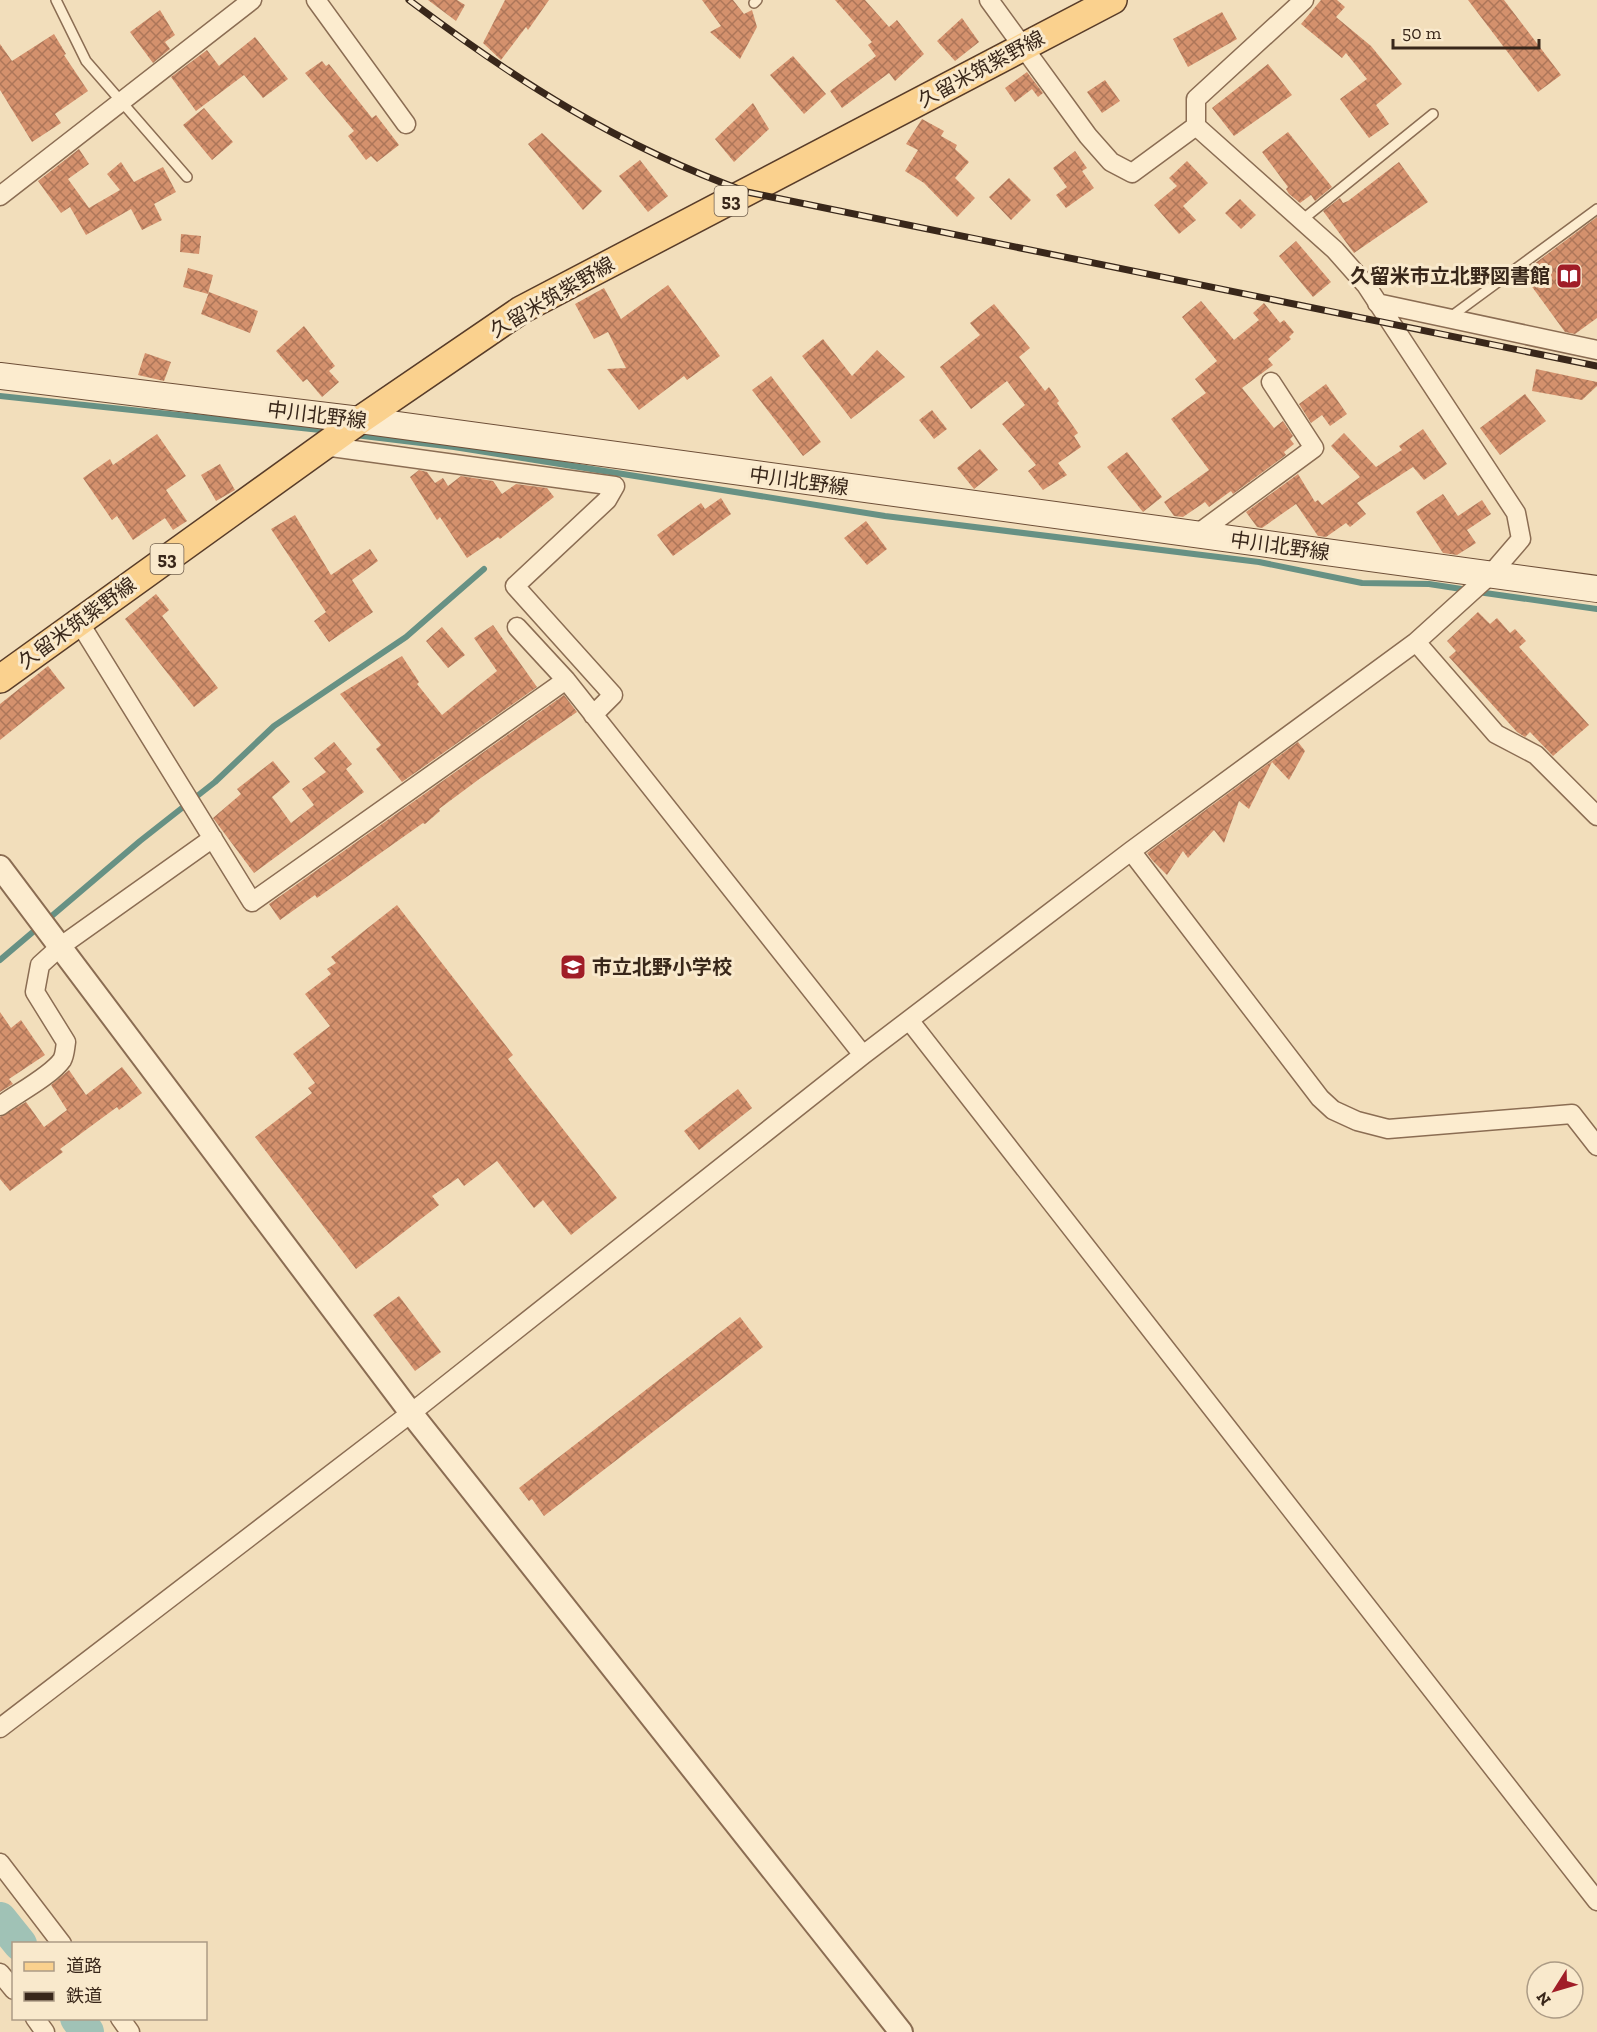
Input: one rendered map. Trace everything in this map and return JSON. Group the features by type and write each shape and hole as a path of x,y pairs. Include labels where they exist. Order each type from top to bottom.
{"main road":[{"name":"久留米筑紫野線","path":"0,679 360,420 521,310 1113,0"},
{"name":"中川北野線","path":"0,376 360,420 1196,535 1484,580 1597,589"}],"street":[{"path":"0,196 252,0"},
{"path":"316,0 406,123"},
{"path":"989,0 1088,136 1111,162 1132,173 1196,126"},
{"path":"0,1728 411,1413 862,1055 1131,851 1416,642 1484,580 1521,539 1516,513 1377,303 1335,250 1196,126 1196,99 1304,0"},
{"path":"1377,303 1597,350"},
{"path":"1196,535 1314,448 1271,382"},
{"path":"329,442 615,486 607,500 515,586 613,695 593,715"},
{"path":"80,622 252,902 566,680"},
{"path":"517,627 566,680 862,1055"},
{"path":"1416,642 1496,734 1536,754 1597,816"},
{"path":"0,1106 62,1060 66,1042 35,992 40,965 61,946 213,838"},
{"path":"1131,851 1320,1098 1334,1110 1357,1121 1388,1129 1572,1114 1597,1146"},
{"path":"0,867 411,1413 901,2032"},
{"path":"909,1020 1597,1901"},
{"path":"0,1863 60,1942"},
{"path":"0,1973 12,1988"},
{"path":"36,2020 45,2032"},
{"path":"121,2020 130,2032"}],"lane":[{"path":"56,0 86,61 120,103 187,177"},
{"path":"1302,220 1433,114"},
{"path":"1449,318 1597,209"}],"building":[{"path":"428,0 457,0 465,5 456,21"},
{"path":"505,0 549,0 528,30 526,27 501,60 483,43"},
{"path":"702,0 733,0 744,14 752,10 757,27 740,59 710,32 721,26"},
{"path":"835,0 865,0 889,27 897,20 924,54 895,81 889,73 842,108 830,91 876,56 868,45 872,42"},
{"path":"1321,0 1337,0 1345,7 1336,17 1371,46 1402,84 1376,105 1389,124 1369,138 1340,99 1367,79 1346,53 1342,58 1301,24"},
{"path":"1468,0 1504,0 1561,75 1538,92"},
{"path":"160,10 175,35 165,42 170,49 153,63 130,32"},
{"path":"1222,12 1237,39 1188,67 1173,39"},
{"path":"962,18 979,42 955,61 937,41"},
{"path":"54,34 66,54 64,55 88,91 55,114 61,123 32,142 0,90 0,44 12,61"},
{"path":"255,37 288,79 263,98 244,75 196,111 171,77 207,50 219,66"},
{"path":"793,56 826,94 804,114 770,75"},
{"path":"322,61 326,66 329,64 372,118 376,115 399,145 377,162 371,156 366,160 348,136 354,131 305,73"},
{"path":"1268,64 1292,95 1234,136 1212,108"},
{"path":"1027,72 1043,93 1038,97 1032,89 1015,102 1005,88"},
{"path":"1105,80 1120,101 1102,113 1087,92"},
{"path":"753,103 769,129 734,162 715,139"},
{"path":"204,108 233,142 212,160 183,125"},
{"path":"922,119 944,131 941,136 957,145 955,149 969,162 955,178 975,198 957,217 924,183 905,171 918,150 906,144"},
{"path":"1288,132 1332,187 1315,201 1311,195 1300,203 1289,194 1286,189 1288,187 1262,152"},
{"path":"542,133 602,191 583,210 528,144"},
{"path":"79,149 89,164 68,179 89,208 120,190 107,174 121,162 134,182 163,167 176,192 154,204 162,220 142,230 131,209 86,235 70,207 61,213 38,181"},
{"path":"1075,151 1087,168 1082,171 1094,188 1066,208 1056,195 1067,187 1053,168"},
{"path":"640,160 668,196 648,212 619,176"},
{"path":"1187,161 1208,183 1183,206 1196,220 1179,234 1154,205 1177,186 1169,178"},
{"path":"1399,162 1428,202 1354,253 1323,211 1340,198 1343,203 1348,201"},
{"path":"1009,178 1031,200 1011,220 989,197"},
{"path":"1240,199 1256,215 1241,229 1225,213"},
{"path":"1597,217 1597,318 1575,334 1565,332 1522,273"},
{"path":"181,234 201,236 199,254 180,252"},
{"path":"1296,241 1331,282 1313,297 1279,256"},
{"path":"188,268 213,275 208,294 183,287"},
{"path":"668,285 720,356 687,380 684,376 639,410 607,369 626,368 608,332 594,339 575,304 604,288 621,319"},
{"path":"209,292 258,311 250,333 201,314"},
{"path":"1201,301 1234,340 1259,320 1253,313 1264,303 1280,323 1284,320 1294,332 1289,337 1291,339 1268,359 1273,365 1242,388 1274,428 1283,421 1293,436 1290,439 1294,444 1284,452 1286,455 1233,494 1231,491 1209,507 1205,502 1183,517 1174,516 1164,502 1209,470 1171,419 1206,393 1195,379 1217,361 1182,317"},
{"path":"994,304 1030,348 1019,357 1045,391 1049,387 1078,433 1074,436 1081,447 1058,463 1067,475 1043,490 1028,471 1036,465 1002,424 1025,405 1007,381 971,409 940,367 980,335 970,323"},
{"path":"304,326 335,366 329,371 339,382 322,397 307,379 303,382 276,351"},
{"path":"823,339 852,376 877,350 905,377 851,419 802,356"},
{"path":"145,353 171,362 164,381 138,375"},
{"path":"1536,369 1597,382 1597,386 1582,400 1532,391"},
{"path":"771,376 821,442 803,456 752,390"},
{"path":"1326,384 1347,414 1330,426 1322,415 1311,423 1299,404"},
{"path":"1525,394 1546,421 1500,455 1480,428"},
{"path":"932,410 947,429 934,439 919,420"},
{"path":"1423,429 1447,464 1424,480 1413,467 1357,503 1366,514 1350,527 1346,523 1326,537 1318,536 1296,504 1262,528 1257,527 1246,512 1298,474 1315,502 1318,500 1322,505 1360,477 1331,446 1344,433 1376,467 1402,450 1399,446"},
{"path":"157,434 186,476 166,490 187,521 173,530 165,518 133,540 117,516 112,520 83,478 110,459 113,465"},
{"path":"980,449 998,470 974,489 957,468"},
{"path":"1127,452 1162,497 1143,512 1107,467"},
{"path":"220,464 235,490 216,501 201,475"},
{"path":"419,470 427,472 435,483 443,478 448,486 461,476 493,481 502,494 516,484 547,488 554,497 500,539 498,537 467,558 440,517 437,520 410,477"},
{"path":"1443,494 1458,516 1482,500 1491,514 1467,530 1476,543 1457,555 1443,553 1416,512"},
{"path":"721,498 731,514 673,556 657,535 701,503 705,509"},
{"path":"295,515 331,575 370,549 378,561 352,580 373,612 329,642 314,621 326,612 271,529"},
{"path":"866,521 887,549 867,565 844,538"},
{"path":"156,594 169,610 162,616 218,688 194,707 125,619"},
{"path":"1478,612 1490,624 1497,618 1510,633 1515,629 1526,641 1519,647 1589,725 1553,756 1530,732 1525,737 1517,732 1449,657 1456,651 1447,641"},
{"path":"493,625 537,687 402,782 376,749 381,745 340,694 402,656 419,682 417,684 442,715 497,671 474,638"},
{"path":"442,627 465,655 448,668 426,641"},
{"path":"48,666 65,688 0,740 0,704"},
{"path":"564,695 577,712 482,777 439,809 440,811 425,824 423,823 317,898 315,895 280,920 269,904"},
{"path":"334,742 352,764 346,769 364,792 254,873 213,818 241,794 237,789 273,761 290,782 272,797 291,823 314,805 302,789 326,772 314,758"},
{"path":"1298,742 1305,751 1289,780 1272,762 1249,809 1239,801 1224,843 1214,830 1188,858 1183,851 1167,875 1152,860 1147,853"},
{"path":"397,905 513,1055 508,1059 617,1198 571,1235 543,1200 534,1208 497,1161 464,1186 458,1178 432,1196 439,1205 356,1269 255,1137 312,1093 308,1088 315,1083 293,1054 330,1026 305,994 331,974 327,969 336,963 331,957"},
{"path":"0,1012 11,1028 21,1020 45,1055 9,1079 13,1084 0,1092"},
{"path":"122,1067 142,1093 119,1110 117,1107 60,1149 63,1152 10,1191 0,1179 0,1117 26,1102 44,1127 67,1110 51,1085 69,1070 86,1095"},
{"path":"738,1089 752,1108 699,1150 684,1131"},
{"path":"399,1296 441,1352 415,1371 373,1315"},
{"path":"740,1317 763,1347 544,1516 532,1499 529,1501 519,1488"}],"waterway":[{"path":"0,396 330,431"},
{"path":"355,435 454,447 885,516 1259,562 1362,583 1429,584 1468,590"},
{"path":"0,960 140,841 215,782 274,726 406,637 484,569"},
{"path":"1478,592 1597,609"},
{"path":"0,1919 18,1942"},
{"path":"78,2020 87,2032"}],"railway":[{"path":"409,0 490,58 570,109 655,154 747,192 1597,366"}],"place":[{"name":"久留米市立北野図書館","path":"1569,276"},
{"name":"市立北野小学校","path":"573,967"}]}
